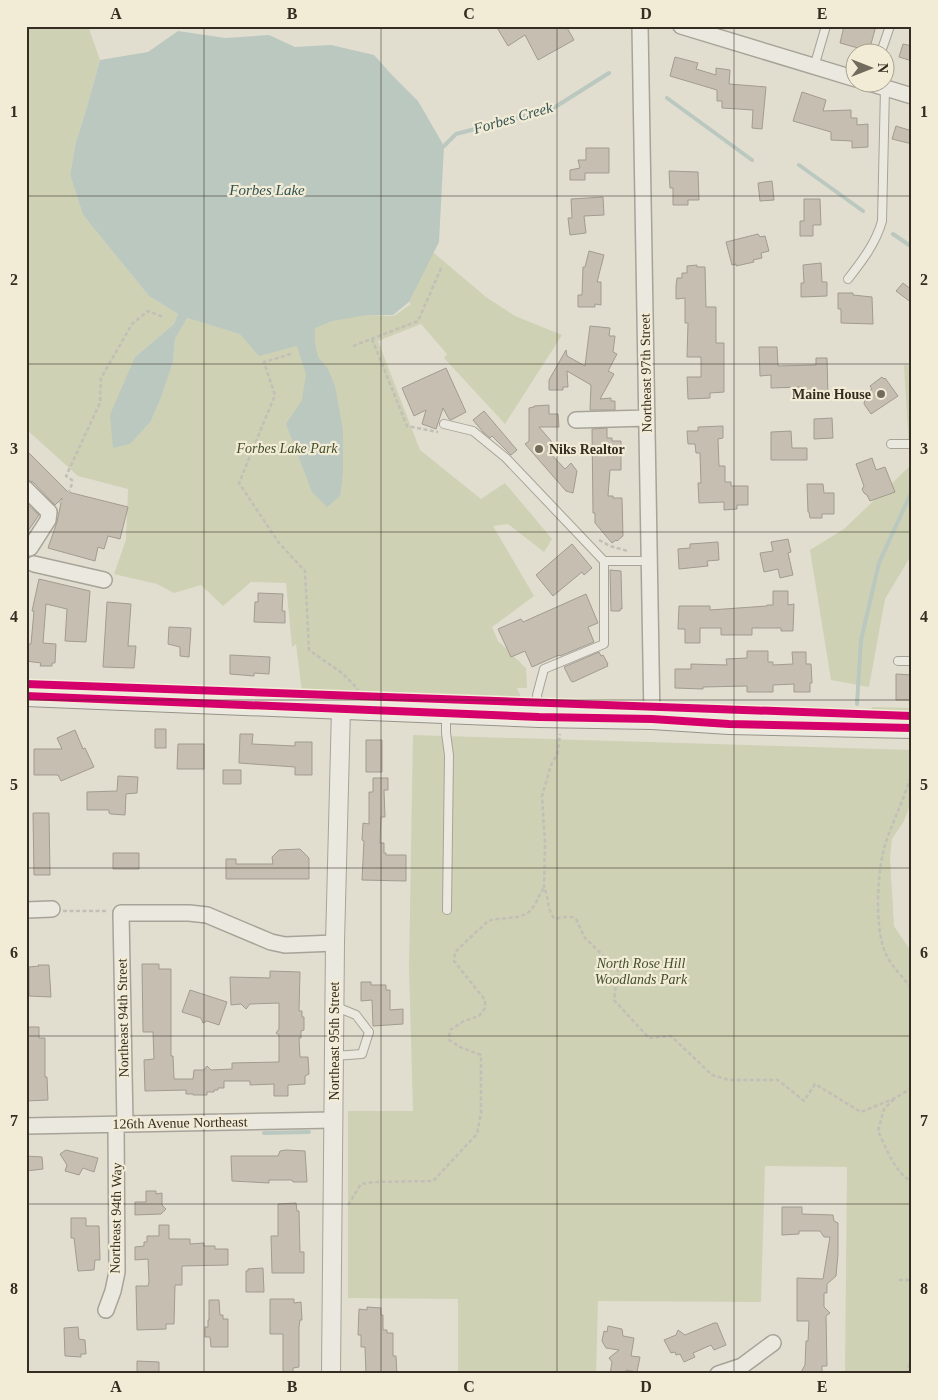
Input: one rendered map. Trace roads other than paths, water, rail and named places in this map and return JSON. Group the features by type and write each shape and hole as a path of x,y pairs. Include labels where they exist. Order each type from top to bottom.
{"main road":[{"path":"26,696 345,702 446,712 539,717 912,728"}],"street":[{"name":"Northeast 97th Street","path":"640,26 652,719"},
{"path":"681,26 699,29 846,76"},
{"path":"896,91 912,96"},
{"path":"576,420 647,418"},
{"path":"26,489 49,512 48,520 28,547 35,556 30,567 104,580"},
{"name":"Northeast 95th Street","path":"331,1374 334,943 345,702"},
{"path":"26,910 57,910"},
{"name":"Northeast 94th Street","path":"121,1124 116,913 189,912 207,915 271,942 285,945 334,943"},
{"name":"126th Avenue Northeast","path":"26,1126 333,1120"},
{"name":"Northeast 94th Way","path":"106,1310 117,1272 121,1124"},
{"path":"718,1374 742,1366 773,1343"}],"lane":[{"path":"814,67 826,26"},
{"path":"884,42 890,26"},
{"path":"848,279 863,260 878,234 882,221 874,92"},
{"path":"444,424 473,431 506,458 604,561 604,644 544,669 537,695 539,717"},
{"path":"891,444 912,444"},
{"path":"604,561 649,561"},
{"path":"898,661 912,661"},
{"path":"446,712 449,756 447,910"},
{"path":"334,1006 356,1015 369,1032 362,1054 334,1056"}],"water":[{"name":"Forbes Lake","path":"178,31 225,38 269,35 295,47 331,45 374,55 418,101 444,146 439,242 409,302 393,315 367,315 332,321 315,328 315,343 318,357 328,369 335,386 343,430 343,473 340,496 327,507 312,492 286,424 302,400 306,374 297,346 259,356 240,334 187,318 175,339 173,362 151,421 130,444 113,448 110,415 135,357 174,324 178,314 149,296 83,215 70,175 76,142 100,60 148,52"}],"waterway":[{"name":"Forbes Creek","path":"444,146 456,134 552,109 609,73"},
{"name":"Forbes Creek","path":"667,98 752,160"},
{"name":"Forbes Creek","path":"799,165 863,211"},
{"name":"Forbes Creek","path":"893,234 912,247"},
{"path":"857,704 861,640 879,563 912,491"},
{"path":"264,1133 309,1132"}],"place":[{"name":"Maine House","path":"881,394"},
{"name":"Niks Realtor","path":"539,449"}],"park label":[{"name":"Forbes Lake Park","path":"287,448"},
{"name":"North Rose Hill Woodlands Park","path":"641,972"}]}
